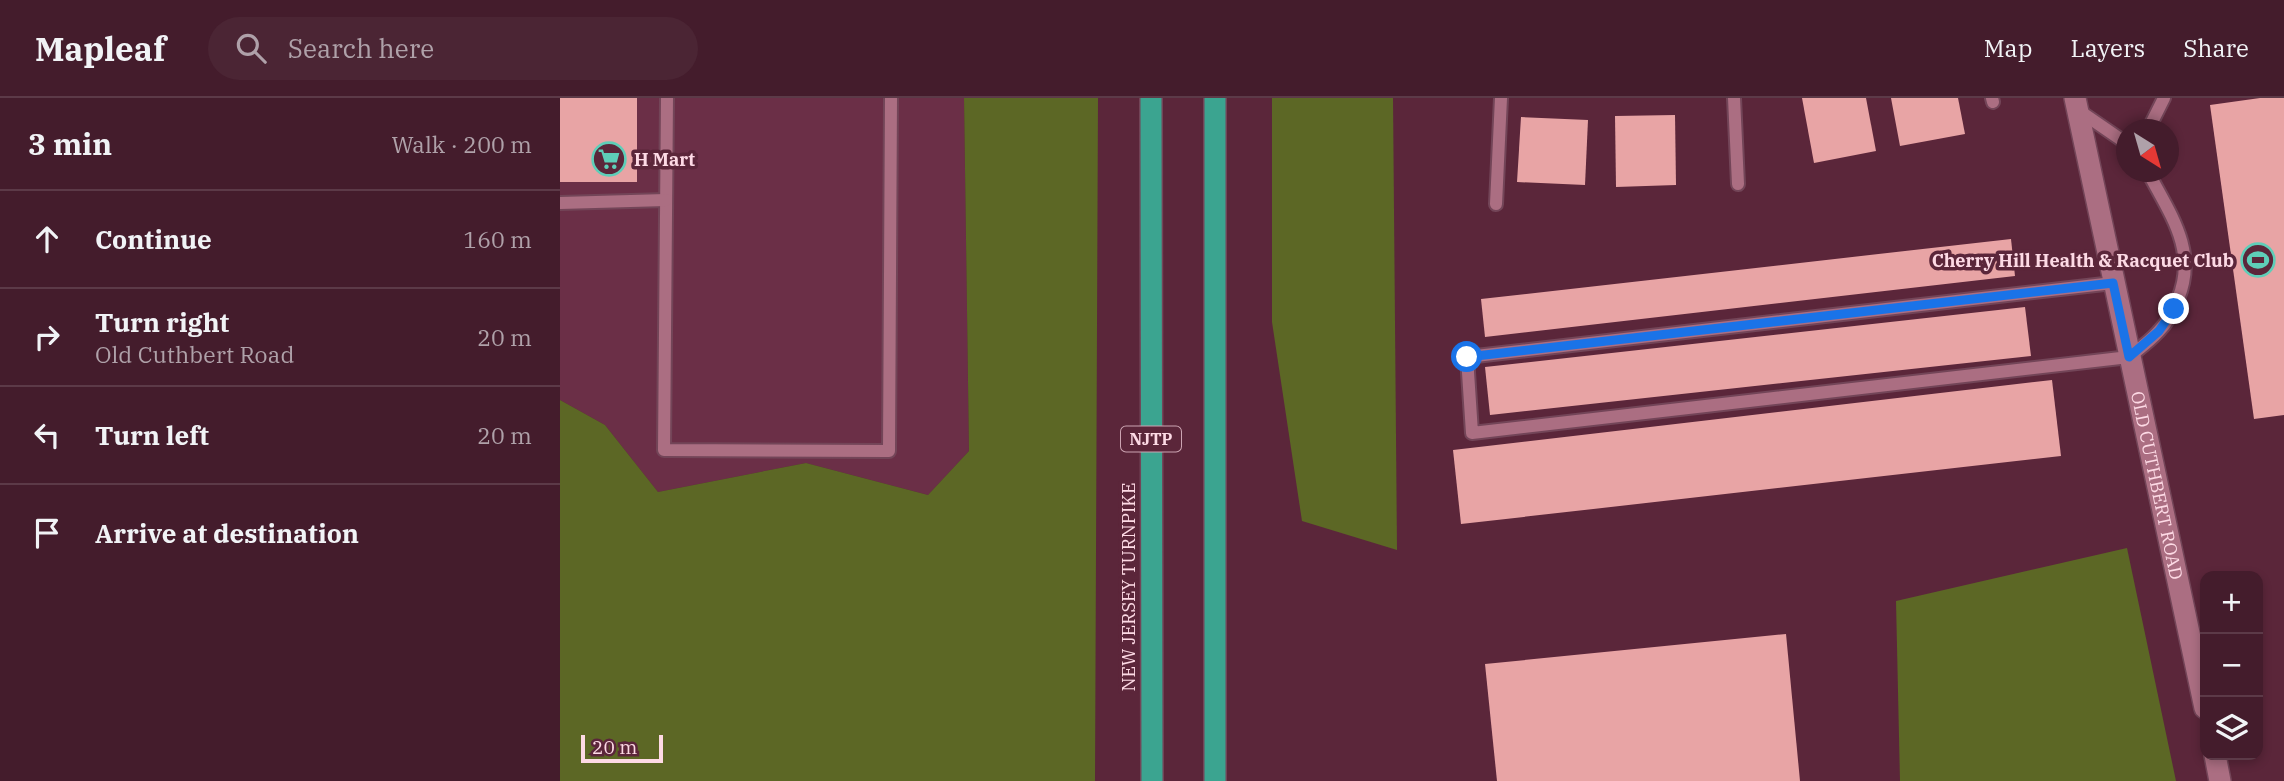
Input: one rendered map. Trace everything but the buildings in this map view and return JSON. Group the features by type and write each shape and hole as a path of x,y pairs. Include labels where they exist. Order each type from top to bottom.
{"highway":[{"name":"NEW JERSEY TURNPIKE","path":"1151,98 1152,781"},
{"path":"1215,98 1215,781"}],"street":[{"name":"OLD CUTHBERT ROAD","path":"2076,104 2203,697"},
{"path":"2216,760 2220,781"}],"lane":[{"path":"667,98 664,450 889,451 891,98"},
{"path":"1496,204 1501,98"},
{"path":"1734,98 1738,184"},
{"path":"2154,119 2164,98"},
{"path":"2076,104 2116,135"},
{"path":"2113,283 1467,357 1472,433 2129,357 2159,331 2174,309 2183,287 2186,265 2183,244 2175,222 2153,182"},
{"path":"560,203 666,200"}],"shaded area":[{"path":"560,98 964,98 969,451 928,495 806,463 658,492 605,425 560,400"}],"green space":[{"path":"964,98 1098,98 1095,781 560,781 560,400 605,425 658,492 806,463 928,495 969,451"},
{"path":"1272,98 1393,98 1397,550 1302,521 1272,322"},
{"path":"2127,548 2176,781 1900,781 1896,601"}],"place":[{"name":"H Mart","path":"609,159"},
{"name":"Cherry Hill Health & Racquet Club","path":"2258,260"}],"route":[{"path":"1467,357 2113,283 2129,357 2159,331 2174,309"}]}
